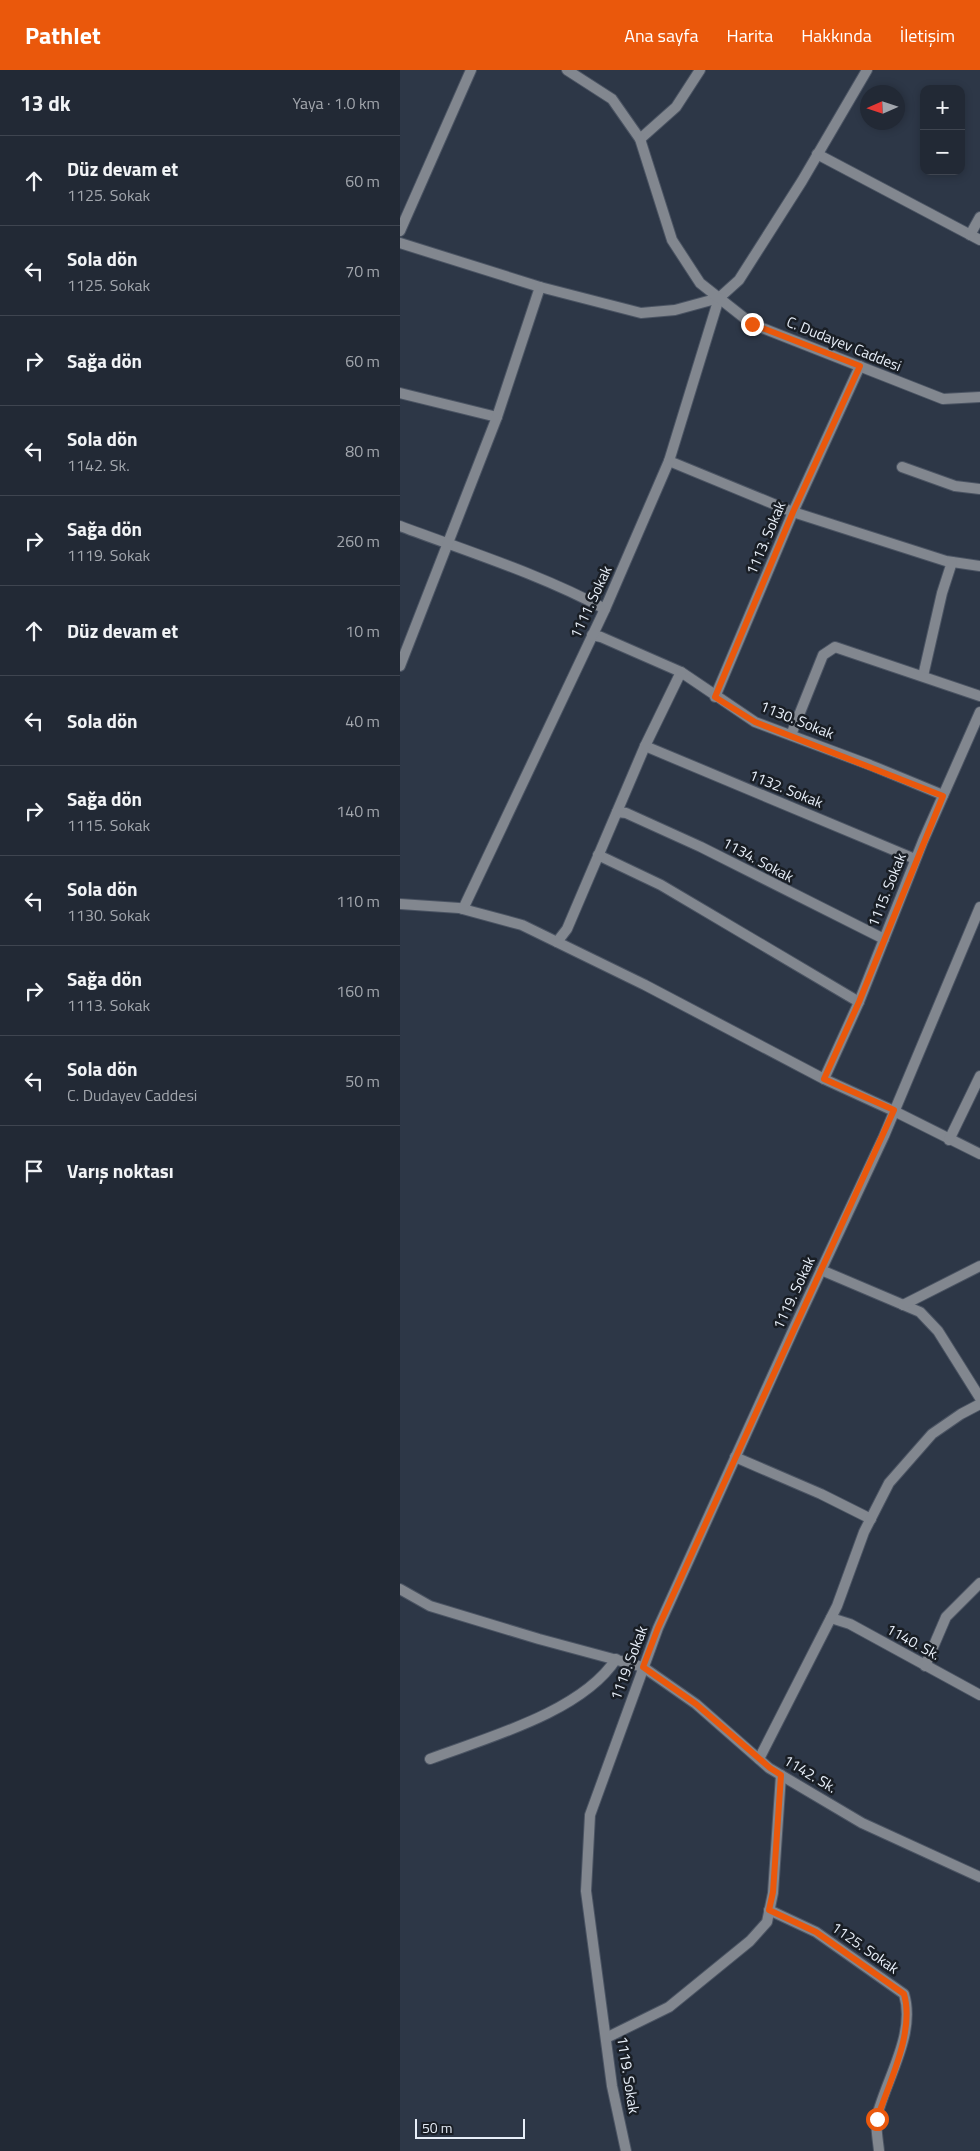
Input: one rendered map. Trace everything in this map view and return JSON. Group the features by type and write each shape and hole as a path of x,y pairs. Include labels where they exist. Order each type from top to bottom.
{"street":[{"path":"400,232 471,70"},
{"name":"C. Dudayev Caddesi","path":"567,70 612,99 640,139 672,240 700,282 719,298 752,324 942,399 980,397"},
{"path":"640,139 676,108 700,70"},
{"path":"400,243 540,287 641,313 675,310 719,298 739,280 818,154 867,70"},
{"path":"818,154 980,240"},
{"path":"970,235 980,217"},
{"path":"400,666 497,417 540,287"},
{"name":"1111. Sokak","path":"463,909 605,609 669,461 719,298"},
{"name":"1113. Sokak","path":"715,697 793,512 860,366"},
{"path":"400,393 497,417"},
{"path":"669,461 793,512 952,562 980,566"},
{"path":"902,467 955,486 980,489"},
{"path":"400,526 557,586 605,609"},
{"path":"922,676 942,592 952,562"},
{"name":"1130. Sokak","path":"592,635 601,636 681,672 715,697 755,722 943,796"},
{"path":"791,735 823,655 835,647 980,696"},
{"path":"557,942 567,929 645,746 681,672"},
{"name":"1115. Sokak","path":"824,1079 859,1002 915,859 980,712"},
{"name":"1132. Sokak","path":"645,746 915,859"},
{"name":"1134. Sokak","path":"617,812 626,814 701,847 884,939"},
{"path":"598,855 660,885 859,1002"},
{"path":"400,904 463,909 522,925 824,1079 894,1110 949,1140 980,1154"},
{"name":"1119. Sokak","path":"626,2151 612,2086 586,1891 590,1815 658,1628 884,1136 980,907"},
{"path":"949,1140 980,1076"},
{"path":"903,1305 980,1266"},
{"path":"821,1270 920,1312 938,1331 980,1398"},
{"path":"759,1759 831,1618 871,1519 889,1483 932,1434 961,1414 980,1404"},
{"path":"735,1457 821,1494 871,1519"},
{"path":"925,1666 946,1617 980,1584"},
{"name":"1142. Sk.","path":"400,1589 430,1606 643,1667 696,1704 759,1759 781,1775 862,1823 980,1876"},
{"name":"1140. Sk.","path":"831,1618 850,1624 980,1695"},
{"path":"430,1760 550,1712 588,1688 609,1670 616,1659"},
{"path":"606,2038 669,2007 750,1941 767,1922 773,1892 781,1775"},
{"name":"1125. Sokak","path":"769,1910 816,1932 904,1994 907,2005 907,2022 899,2053 877,2119 879,2151"}],"route":[{"path":"752,324 860,366 793,512 715,697 755,722 870,765 943,796 923,841 859,1002 824,1079 894,1110 884,1136 794,1328 658,1628 643,1667 696,1704 770,1768 781,1775 773,1892 769,1910 816,1932 904,1994 907,2005 907,2022 899,2053 877,2119"}]}
